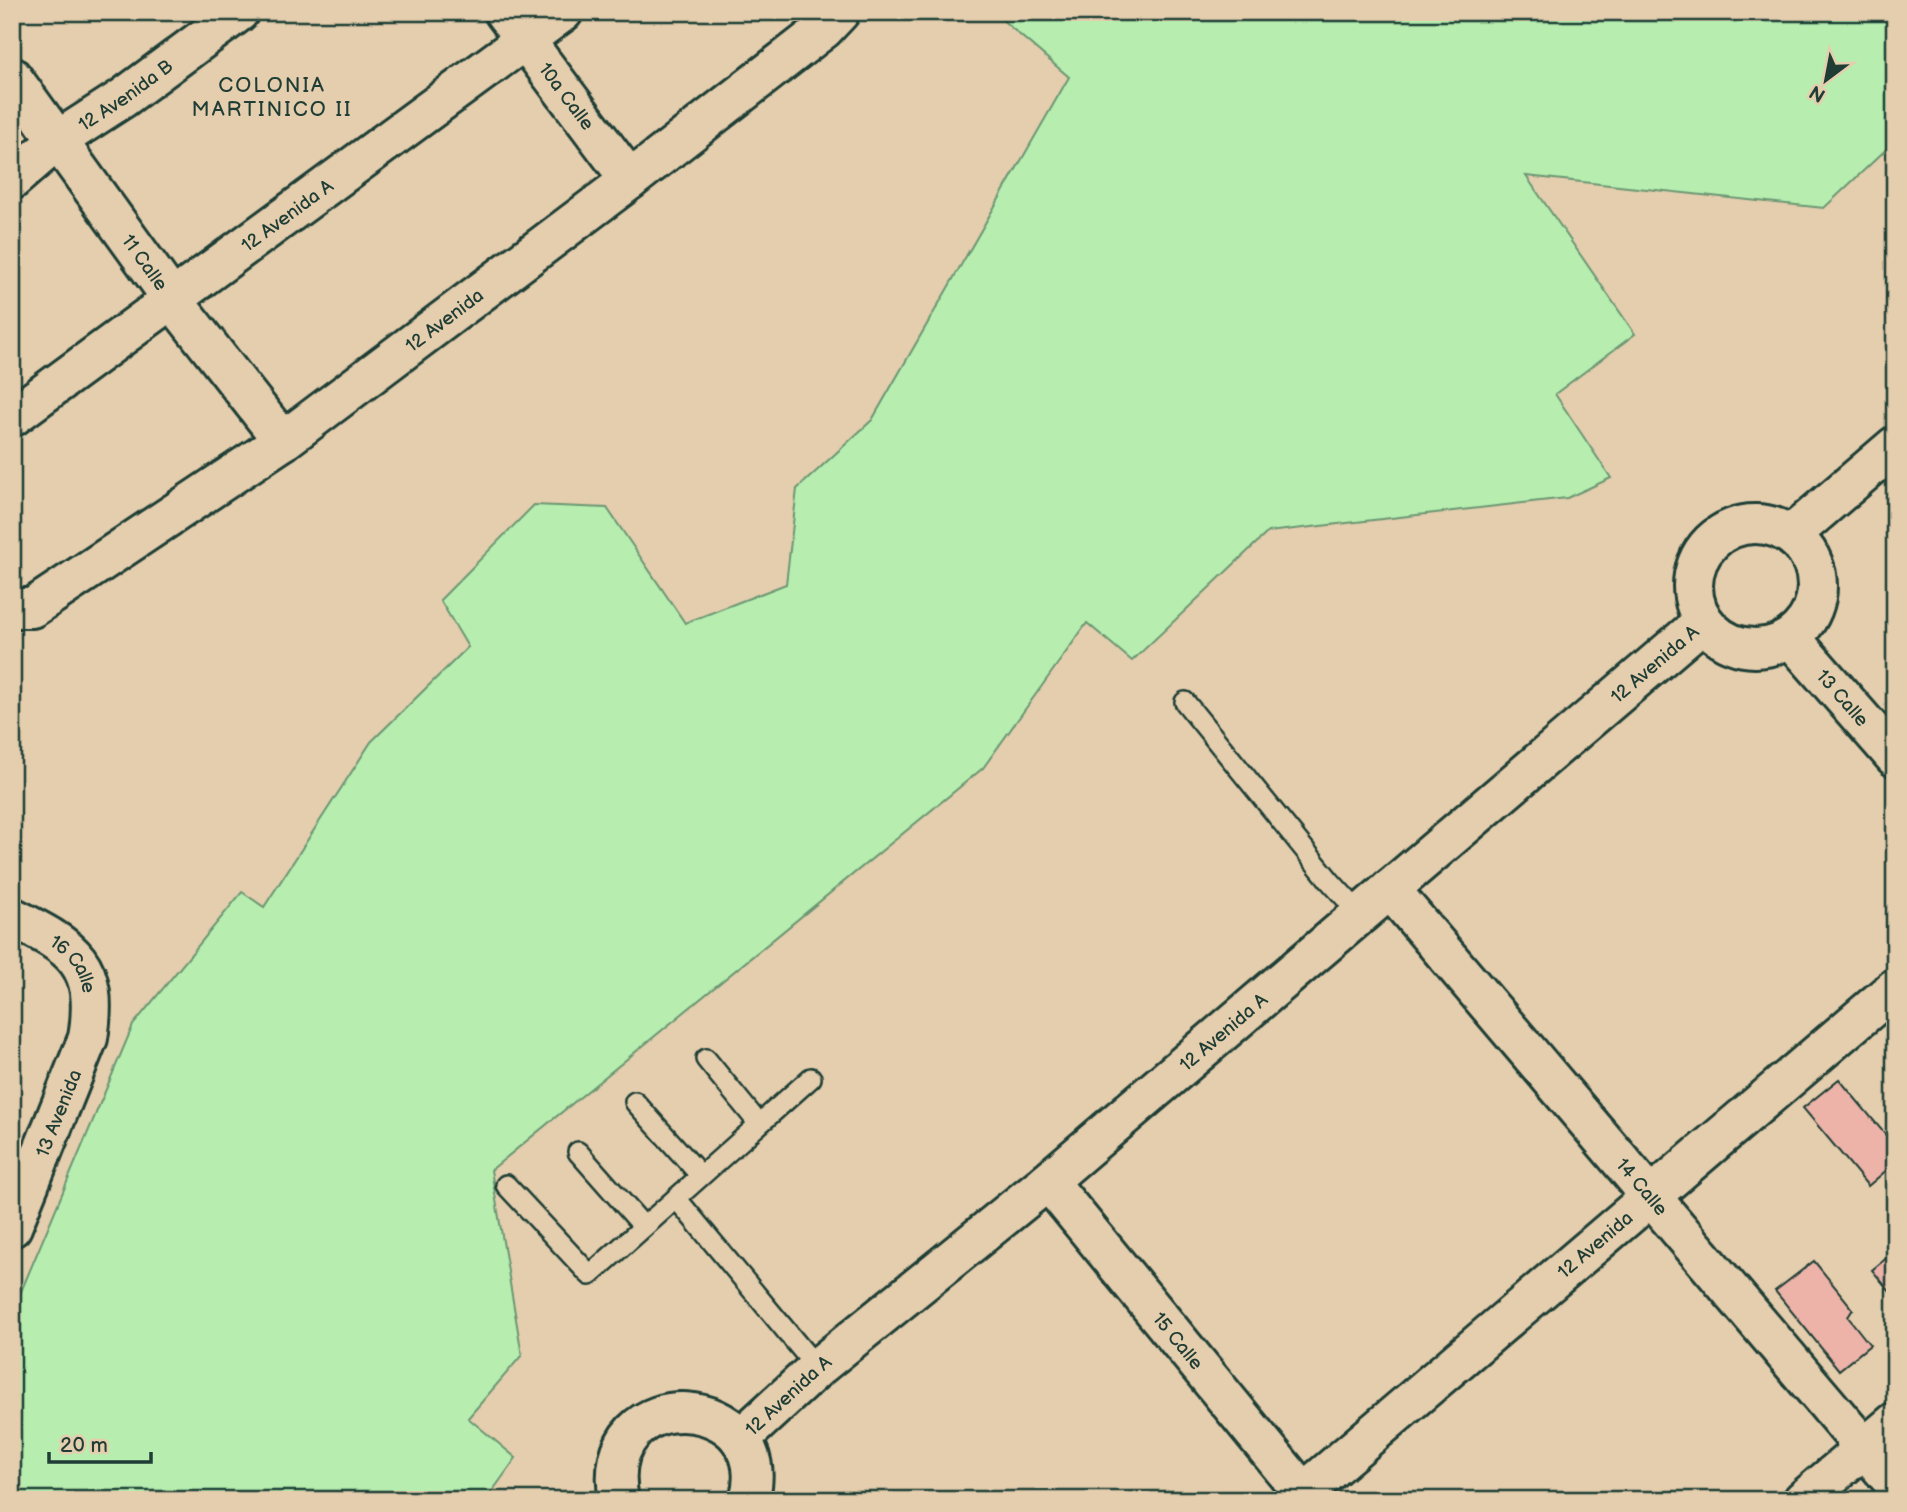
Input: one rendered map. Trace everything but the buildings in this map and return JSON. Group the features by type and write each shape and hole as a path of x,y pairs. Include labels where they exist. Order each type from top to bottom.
{"street":[{"name":"12 Avenida B","path":"12,180 58,140 123,98 239,12"},
{"name":"12 Avenida A","path":"12,417 172,299 514,26 563,12"},
{"name":"12 Avenida","path":"22,608 283,441 630,180 824,29 840,12"},
{"name":"10a Calle","path":"514,26 630,180"},
{"name":"11 Calle","path":"12,77 172,299 283,441"},
{"path":"1791,535 1895,446"},
{"path":"1754,523 1774,526 1791,535 1806,549 1815,566 1818,587 1815,606 1806,624 1791,638 1768,648 1741,648 1703,622 1695,605 1692,585 1695,566 1704,549 1718,535 1735,526 1754,523"},
{"name":"12 Avenida A","path":"740,1439 817,1368 1048,1181 1703,622"},
{"name":"13 Calle","path":"1791,638 1895,757"},
{"name":"14 Calle","path":"1390,889 1895,1484"},
{"name":"16 Calle","path":"12,917 58,940 80,964 93,995 88,1038"},
{"name":"12 Avenida","path":"1303,1497 1650,1195 1895,988"},
{"name":"13 Avenida","path":"12,1227 88,1038"},
{"name":"15 Calle","path":"1048,1181 1303,1497"},
{"path":"619,1500 615,1482 618,1460 626,1440 642,1424 661,1414 683,1410 704,1413 724,1423 740,1439 749,1457 753,1476 749,1500"},
{"path":"1803,1500 1895,1422"}],"lane":[{"path":"1185,702 1330,881 1360,914"},
{"path":"705,1059 759,1124"},
{"path":"506,1185 590,1275 811,1078"},
{"path":"635,1102 701,1176"},
{"path":"578,1152 644,1227"},
{"path":"676,1198 817,1368"}],"green space":[{"path":"993,12 1895,12 1895,141 1824,208 1526,176 1635,334 1555,394 1611,478 1567,498 1268,532 1132,661 1087,623 983,768 491,1170 522,1355 468,1418 516,1458 486,1500 12,1500 12,1313 133,1025 242,892 264,907 371,742 468,647 440,600 534,505 607,508 685,623 786,584 797,489 872,420 1069,77"}],"district":[{"name":"COLONIA MARTINICO II","path":"272,97"}]}
